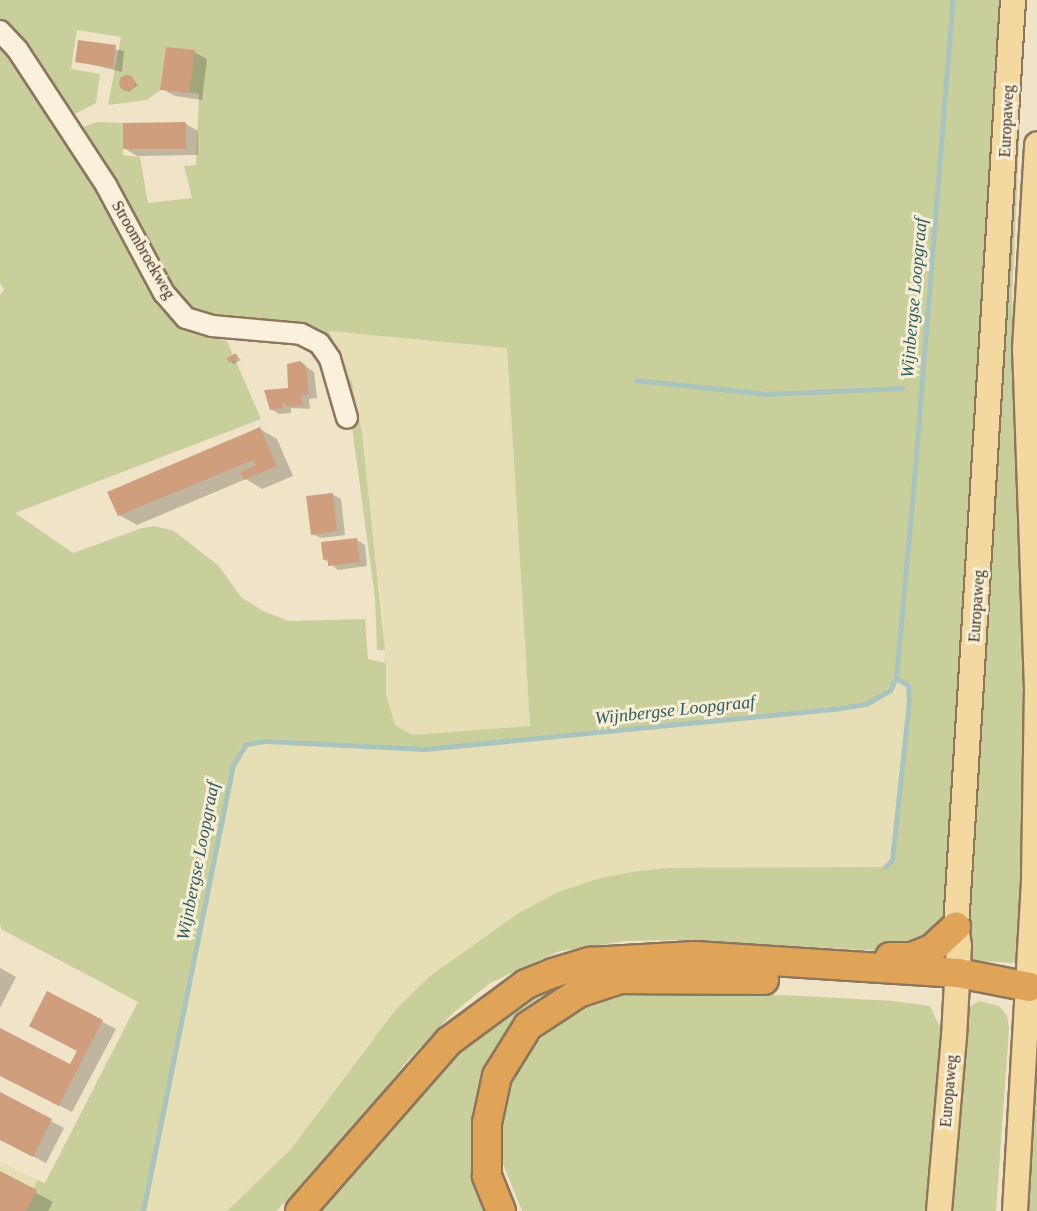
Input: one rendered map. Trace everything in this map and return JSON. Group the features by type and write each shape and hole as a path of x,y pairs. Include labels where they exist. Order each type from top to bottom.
{"highway":[{"path":"829,965 861,956 912,957 942,943 956,927"},
{"path":"300,1211 449,1041 526,984 590,963 631,958 695,956 829,965 958,982"},
{"path":"501,1211 487,1176 487,1123 497,1076 528,1026 578,993 620,979 672,977 958,982 1030,987"}],"main road":[{"name":"Europaweg","path":"939,1211 958,982 956,927 1013,0"},
{"name":"Europaweg","path":"1015,1211 1030,987 1037,689 1025,350 1037,144"}],"street":[{"name":"Stroombroekweg","path":"0,32 17,50 106,185 164,293 178,310 186,318 212,326 301,334 319,343 330,359 347,418"}],"shaded area":[{"path":"329,331 507,348 530,727 412,735 395,726 386,694 383,621 362,432 352,384"},
{"path":"896,678 908,685 909,700 892,860 885,867 670,868 638,871 517,914 430,976 367,1046 290,1150 227,1211 143,1211 233,765 246,744 266,741 424,749 840,708"},
{"path":"0,1161 37,1180 26,1211 0,1211"}],"green space":[{"path":"0,0 1003,0 948,903 943,923 930,939 888,951 675,940 626,941 560,951 490,983 453,1013 408,1060 331,1156 276,1211 227,1211 290,1150 396,1009 430,976 517,914 558,892 601,878 670,868 885,867 892,860 909,700 908,685 896,678 880,698 840,708 424,749 253,741 240,749 233,765 143,1211 26,1211 37,1180 45,1183 138,1002 1,929 0,295 4,289 0,283 0,41 33,82 185,327 227,341 261,419 15,513 73,553 142,528 155,526 174,531 219,566 241,597 263,611 289,621 365,619 368,659 386,663 386,694 395,725 412,735 530,726 507,348 329,331 352,383 362,432 385,650 377,650 375,598 348,397 324,347 186,314 80,128 97,122 123,123 123,155 140,157 148,203 192,198 184,166 196,165 199,94 162,89 147,100 108,105 121,37 77,30 71,69 100,74 96,103 69,117 0,24"},
{"path":"1015,119 1020,120 1012,300 1024,507 1027,768 1020,938 1016,963 964,960 992,488 1004,359"},
{"path":"589,971 550,993 523,1018 496,1059 495,1211 309,1211 500,1008"},
{"path":"651,988 894,1001 930,1006 946,1040 927,1211 522,1211 503,1164 501,1133 510,1083 528,1051 575,1006 611,992"},
{"path":"979,1001 999,1006 1007,1016 1009,1029 996,1211 954,1211 954,1125 962,1012"},
{"path":"1037,1013 1037,1211 1025,1211"}],"building":[{"path":"78,40 116,45 113,68 75,62"},
{"path":"166,47 195,50 189,93 160,90"},
{"path":"124,75 130,75 135,83 133,89 124,91 119,86 119,80"},
{"path":"186,122 186,149 123,149 123,123"},
{"path":"236,353 238,358 229,363 227,358"},
{"path":"300,361 306,366 309,394 301,395 303,405 287,407 283,402 282,408 270,410 264,390 288,388 287,364"},
{"path":"260,427 277,466 244,480 240,472 256,465 253,460 118,516 107,492"},
{"path":"333,493 337,531 311,535 306,496"},
{"path":"357,538 360,562 328,566 328,559 323,560 321,542"},
{"path":"47,991 103,1020 59,1106 0,1076 0,1028 70,1064 77,1051 29,1026"},
{"path":"0,1092 52,1119 33,1157 0,1140"},
{"path":"0,1171 37,1190 26,1211 0,1211"}],"waterway":[{"name":"Wijnbergse Loopgraaf","path":"143,1211 233,765 246,744 266,741 424,749 840,708 866,704 890,690 896,678 913,492 953,0"},
{"path":"636,380 768,394 902,388"},
{"path":"885,867 892,860 909,700 908,685 896,678"}]}
